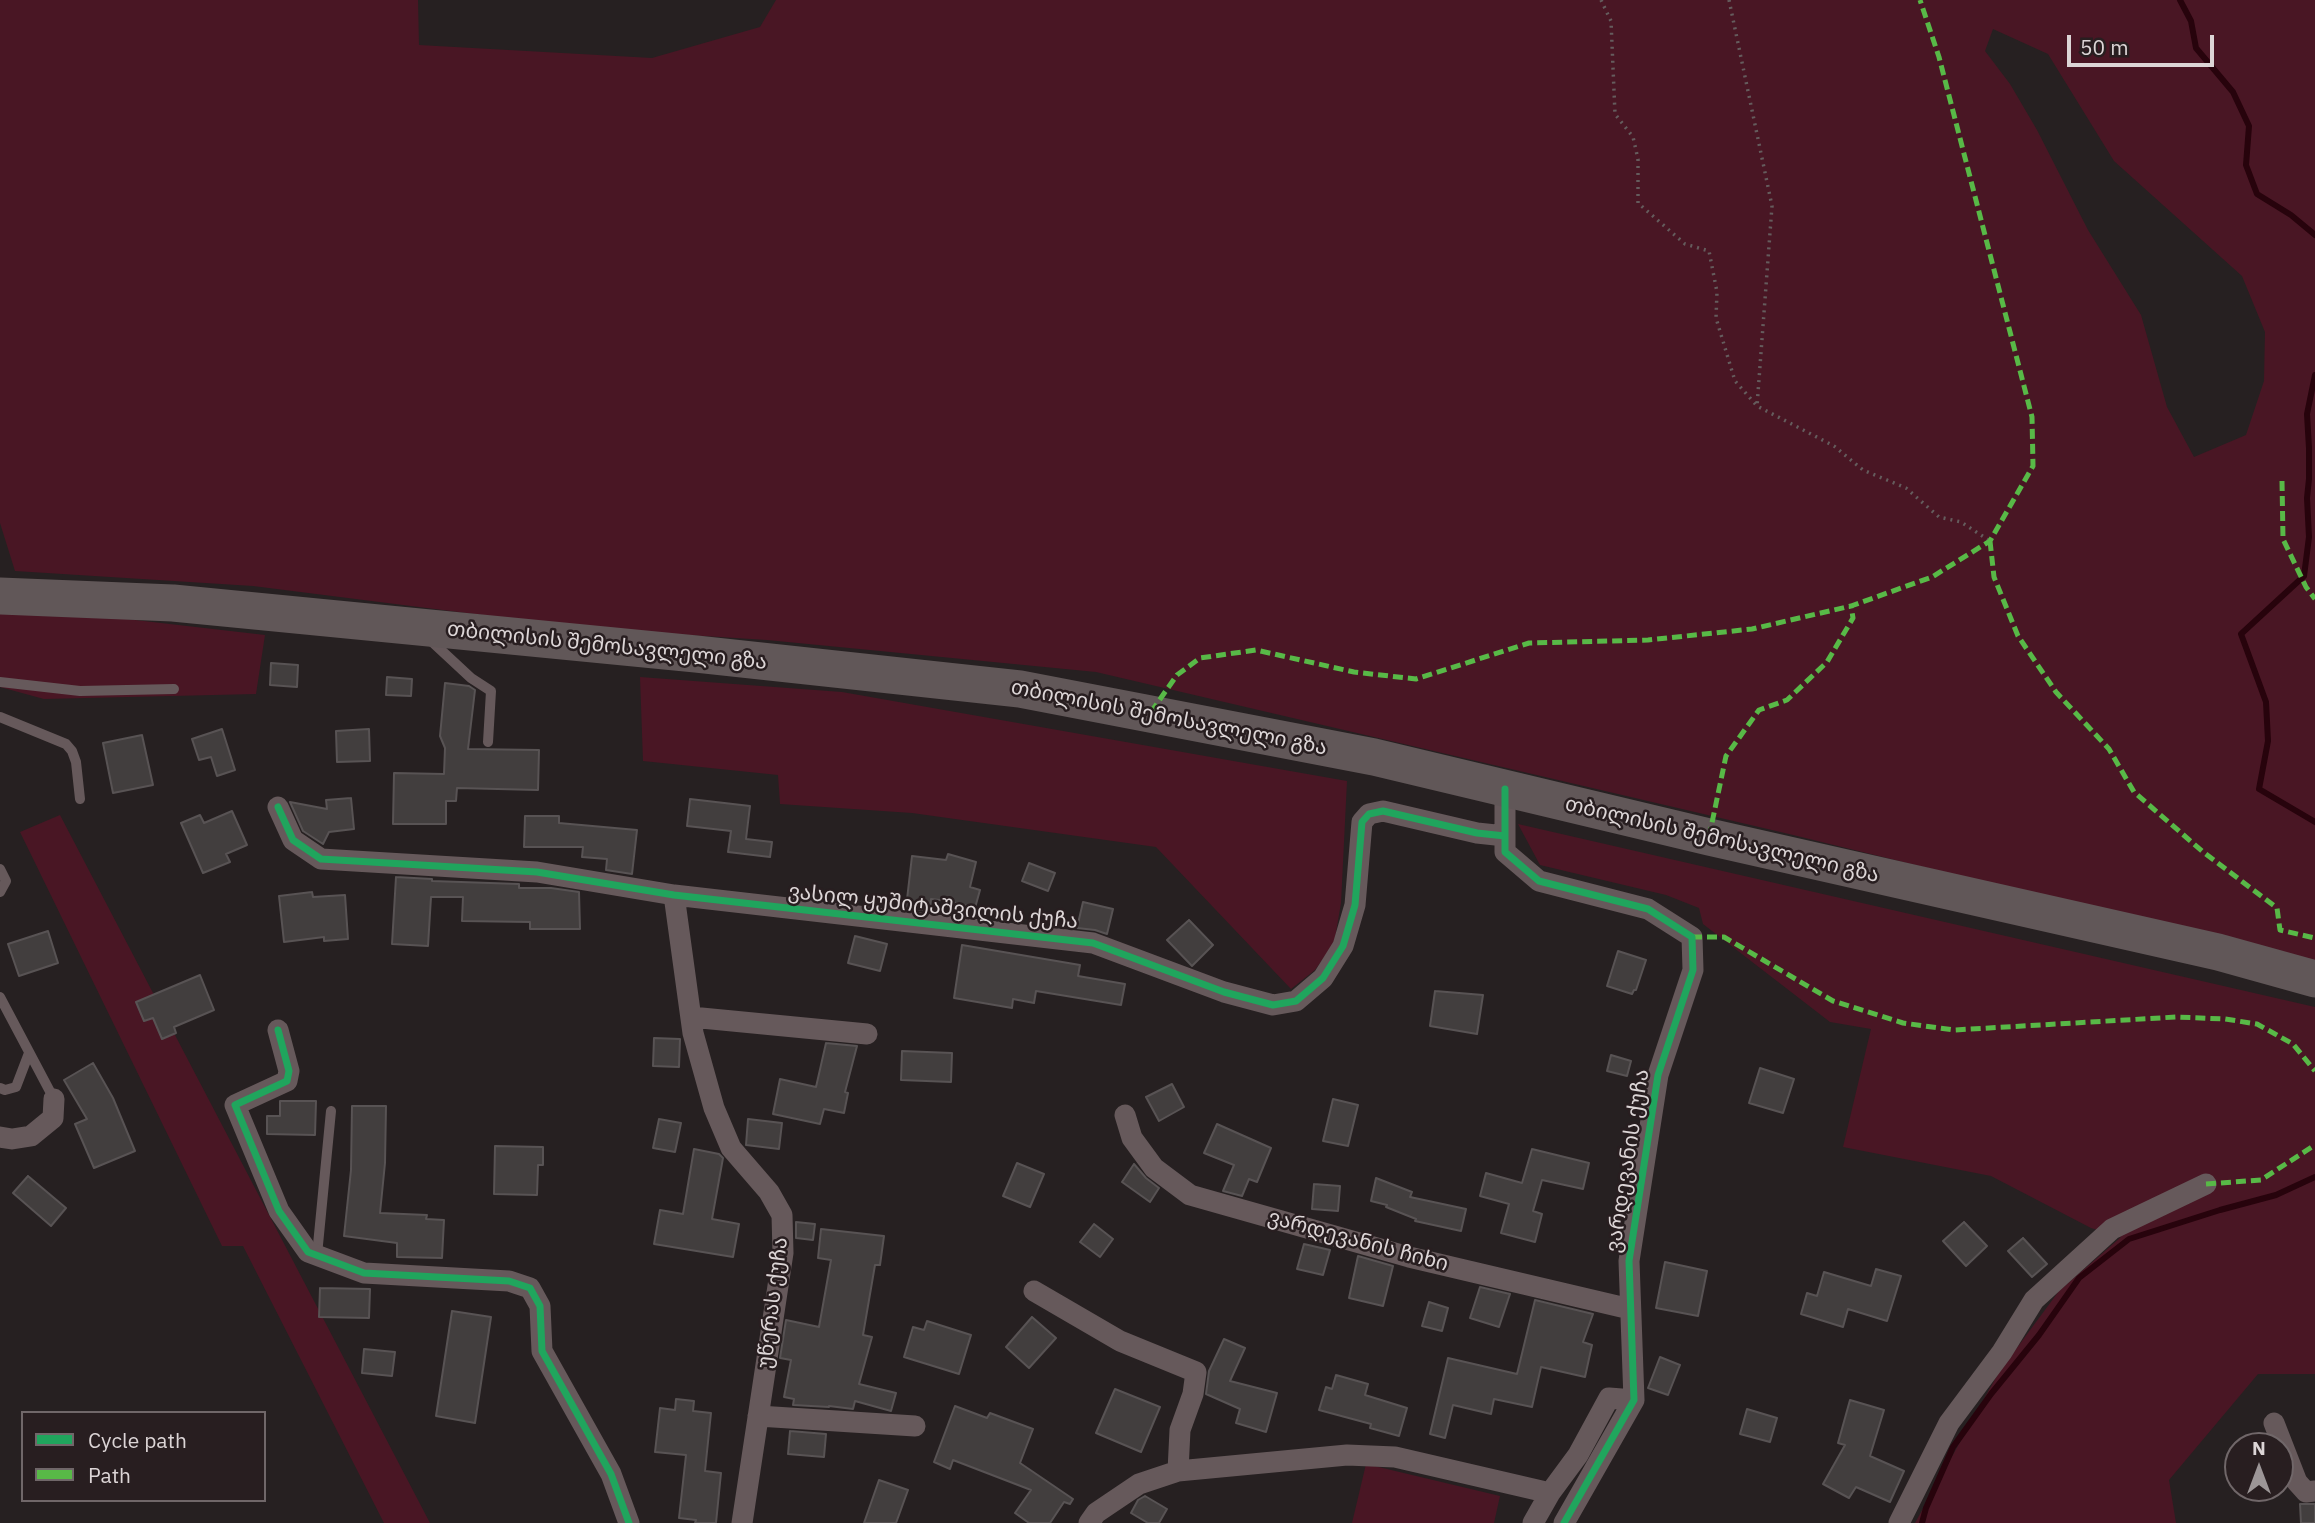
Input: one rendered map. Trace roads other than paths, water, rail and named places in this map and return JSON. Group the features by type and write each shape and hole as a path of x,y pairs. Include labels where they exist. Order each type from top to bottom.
{"highway":[{"name":"თბილისის შემოსავლელი გზა","path":"0,596 173,603 1020,689 1374,757 1722,841 2218,952 2315,979"}],"street":[{"name":"ვარდევანის ქუჩა","path":"1505,789 1505,852 1539,881 1648,909 1692,937 1693,970 1657,1075 1629,1261 1633,1401"},
{"name":"ვასილ ყუშიტაშვილის ქუჩა","path":"278,807 293,840 321,859 537,872 674,895 1093,943 1224,992 1273,1005 1296,1002 1323,978 1343,946 1355,905 1362,822 1369,814 1383,811 1477,833 1505,836"},
{"name":"უწერას ქუჩა","path":"674,895 693,1032 714,1108 731,1148 769,1192 782,1215 783,1253 742,1523"},
{"path":"691,1017 867,1034"},
{"path":"278,1030 289,1070 287,1081 234,1105 279,1211 309,1252 364,1273 509,1281 530,1288 540,1306 542,1351 611,1474 629,1523"},
{"path":"0,1137 12,1139 31,1136 53,1118 54,1099"},
{"name":"ვარდევანის ჩიხი","path":"1125,1115 1132,1138 1154,1168 1190,1195 1409,1257 1630,1308"},
{"path":"1899,1523 1949,1423 2002,1352 2034,1300 2112,1229 2206,1184"},
{"path":"1034,1291 1120,1341 1196,1372 1193,1394 1180,1430 1178,1471"},
{"path":"1533,1523 1550,1493 1578,1455 1609,1398 1633,1401 1564,1523"},
{"path":"758,1416 915,1426"},
{"path":"2274,1423 2297,1482 2306,1492 2315,1491"},
{"path":"1089,1523 1096,1513 1139,1484 1178,1471 1347,1455 1395,1457 1550,1493"}],"lane":[{"path":"416,627 471,678 491,691 488,742"},
{"path":"0,682 80,691 174,689"},
{"path":"0,717 66,744 76,762 80,799"},
{"path":"0,869 6,881 0,892"},
{"path":"0,997 54,1099"},
{"path":"0,1088 5,1090 16,1087 29,1052"},
{"path":"317,1255 331,1111"}],"waterway":[{"path":"2180,0 2191,21 2196,48 2233,92 2249,126 2246,165 2257,194 2291,215 2315,235"},
{"path":"2315,375 2307,414 2309,537 2304,576 2241,634 2266,702 2268,741 2259,789 2315,822"},
{"path":"1922,1523 1953,1447 2079,1278 2129,1239 2276,1195 2315,1177"}]}
